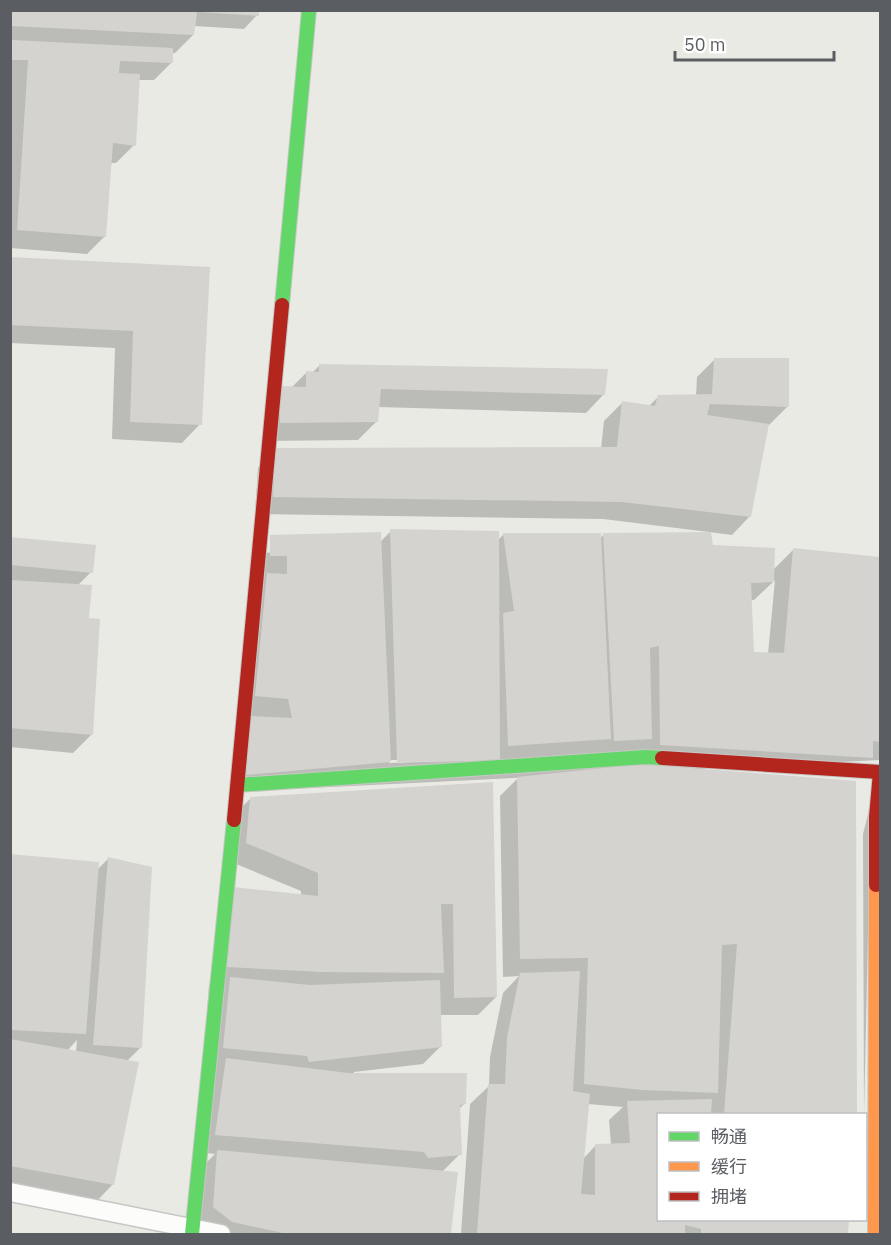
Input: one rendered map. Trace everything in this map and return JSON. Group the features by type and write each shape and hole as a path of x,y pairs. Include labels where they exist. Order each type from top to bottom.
{"street":[{"path":"192,1231 238,785 309,10"},
{"path":"238,785 646,757 880,772 876,829 875,1234"},
{"path":"10,1192 192,1231 221,1234"}],"building":[{"path":"10,10 196,10 197,14 194,35 10,26"},
{"path":"199,10 259,10 259,16 199,12"},
{"path":"12,40 173,48 173,63 120,61 119,73 140,74 136,146 113,143 106,237 17,230 28,60 11,60"},
{"path":"10,257 210,267 202,425 130,422 133,331 10,325"},
{"path":"714,358 789,358 789,407 710,404 707,415 769,424 751,517 622,502 273,497 275,448 617,447 622,401 655,406 658,395 712,394"},
{"path":"319,364 608,369 605,395 381,389 378,422 280,423 280,386 306,387 306,371 319,372"},
{"path":"390,529 499,531 500,761 397,762"},
{"path":"381,532 391,762 246,775 251,716 292,718 288,699 255,696 267,573 287,574 287,556 270,556 270,535"},
{"path":"711,532 713,545 775,548 774,582 751,583 754,652 784,653 793,548 880,557 880,742 873,741 873,758 660,745 659,646 650,648 652,739 614,741 603,533"},
{"path":"503,533 601,533 611,739 508,746 503,613 514,611"},
{"path":"10,537 96,545 93,573 10,565"},
{"path":"10,580 92,585 89,618 100,619 93,735 10,728"},
{"path":"641,764 856,781 857,1113 724,1113 737,944 722,945 718,1093 642,1090 584,1084 588,958 520,959 517,777"},
{"path":"493,782 497,997 454,998 453,904 441,904 444,973 320,972 226,967 233,887 318,896 318,873 246,843 250,797"},
{"path":"10,854 99,862 86,1034 10,1030"},
{"path":"108,857 152,867 142,1048 93,1045"},
{"path":"580,971 573,1091 590,1094 581,1194 595,1195 595,1144 630,1143 627,1101 712,1099 711,1113 657,1113 657,1221 849,1221 848,1234 701,1234 701,1229 685,1225 685,1234 477,1234 488,1084 505,1084 507,1037 520,973"},
{"path":"230,977 310,985 440,980 442,1047 309,1062 307,1056 223,1048"},
{"path":"10,1039 139,1062 114,1185 10,1166"},
{"path":"226,1058 348,1073 467,1073 466,1104 460,1105 462,1155 428,1158 424,1152 215,1135"},
{"path":"217,1150 458,1172 451,1234 287,1234 232,1222 213,1207"}],"traffic: fast":[{"path":"282,305 309,10"},
{"path":"238,785 646,757 662,758"},
{"path":"192,1234 234,820"}],"traffic: slow":[{"path":"875,1234 876,885"}],"traffic: jam":[{"path":"234,820 282,305"},
{"path":"662,758 880,772"},
{"path":"876,885 876,817 880,772"}]}
